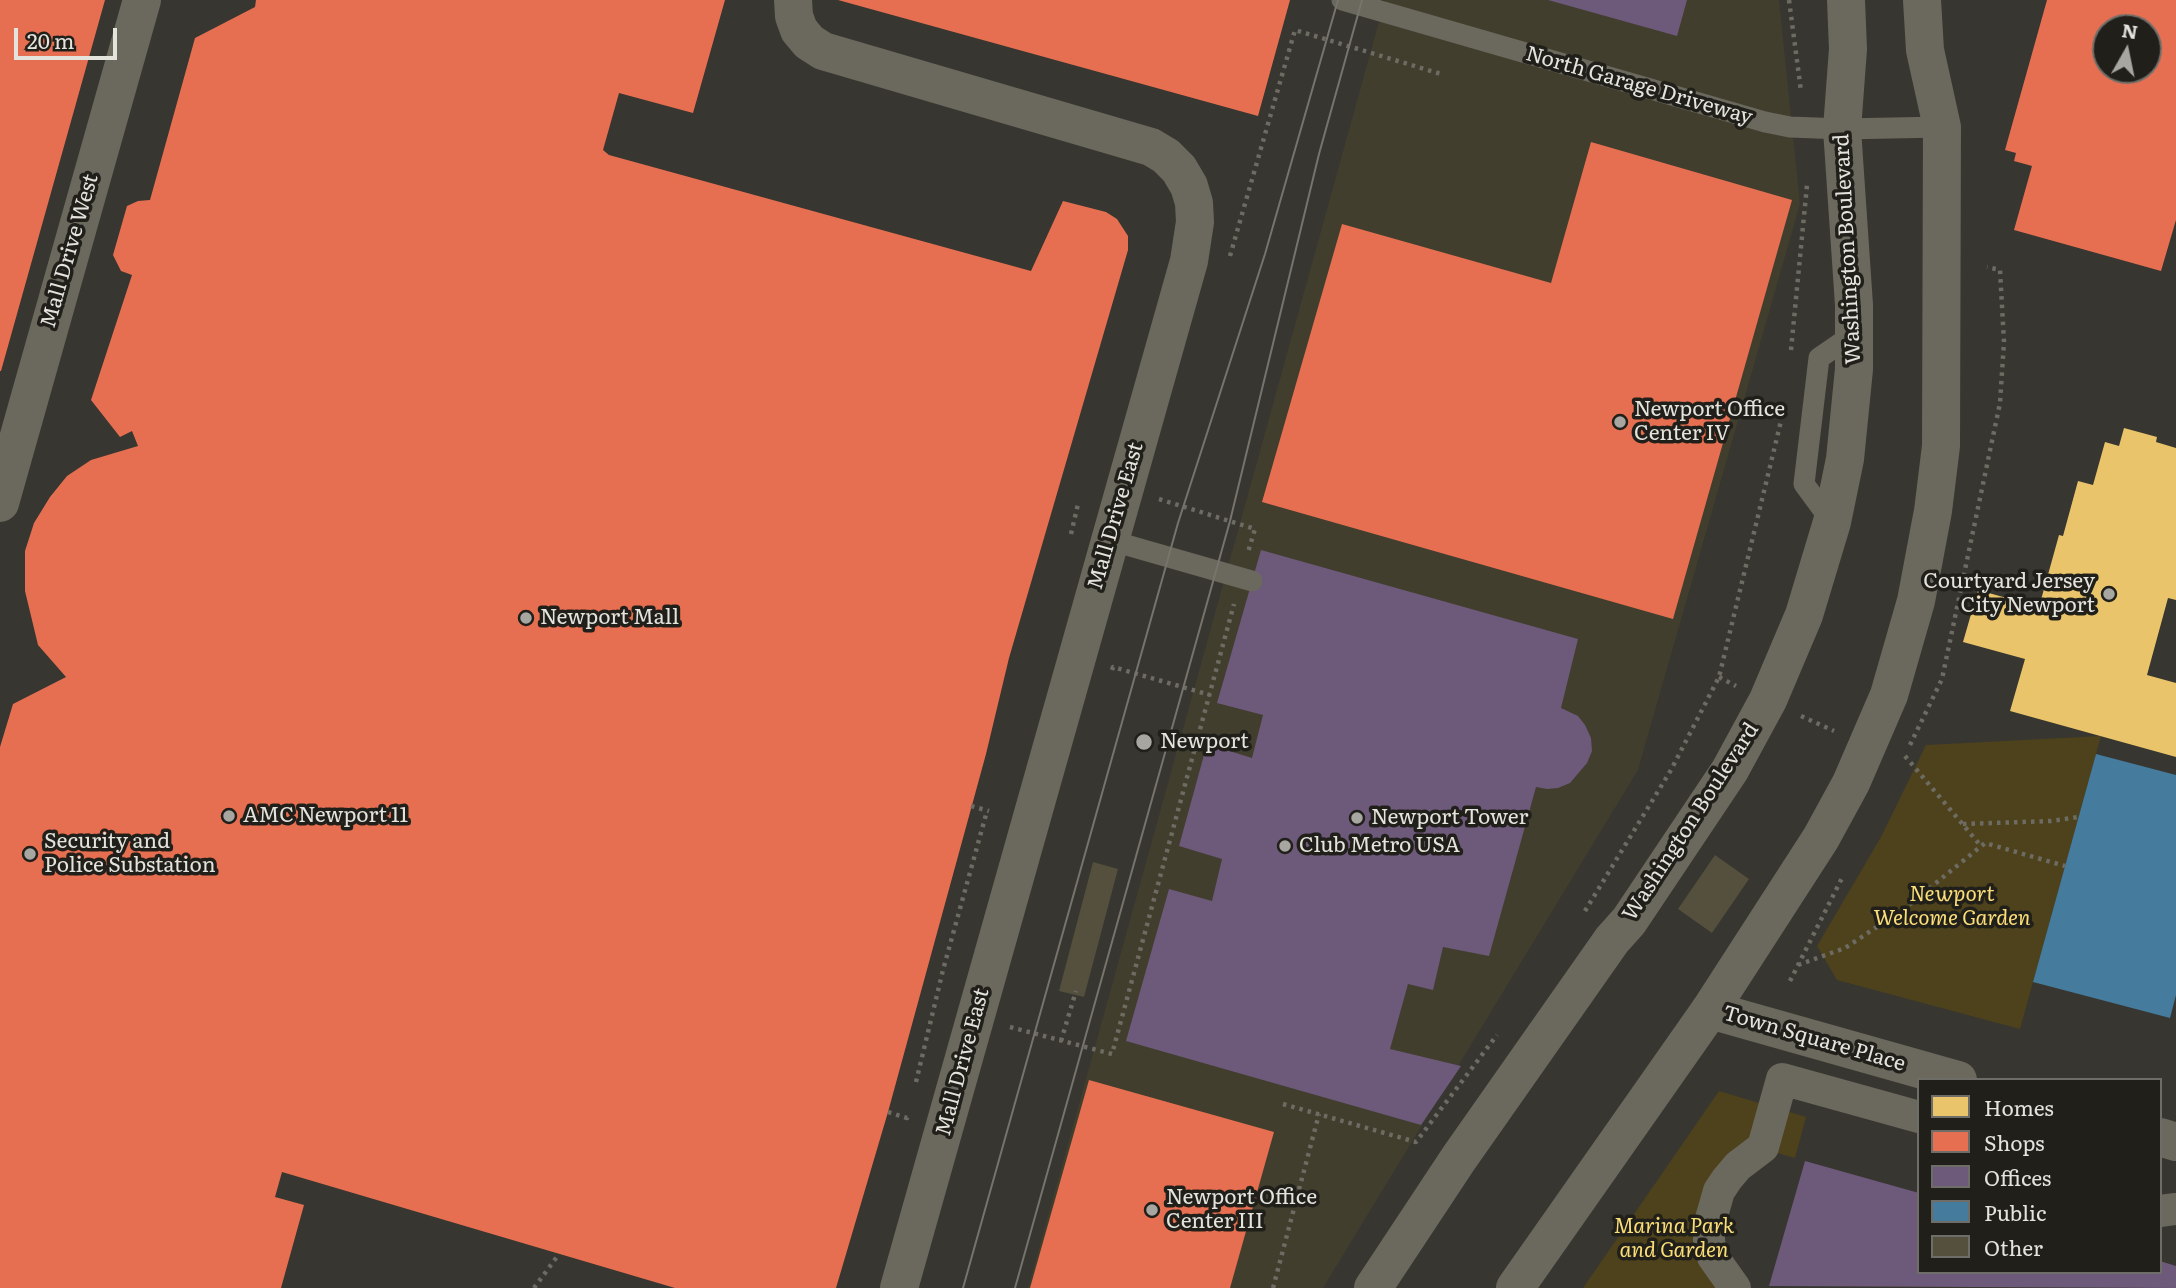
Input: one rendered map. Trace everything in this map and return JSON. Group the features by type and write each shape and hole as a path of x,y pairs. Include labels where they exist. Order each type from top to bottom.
{"street":[{"name":"Mall Drive West","path":"0,503 142,0"},
{"name":"Mall Drive East","path":"793,0 794,16 799,30 809,42 823,51 1151,148 1166,156 1179,169 1189,186 1194,204 1193,243 899,1288"},
{"name":"Washington Boulevard","path":"1373,1288 1459,1158 1612,940 1629,921 1730,770 1759,718 1792,646 1832,522 1849,428 1854,334 1842,129 1849,49 1846,0"},
{"path":"1515,1288 1710,1010 1821,838 1851,783 1878,724 1909,631 1928,543 1941,446 1942,127 1925,50 1922,0"},
{"name":"Town Square Place","path":"1710,1010 1951,1078"},
{"path":"1735,1288 1713,1257 1709,1226 1719,1191 1727,1179 1738,1166 1763,1147 1782,1079 1917,1116"}],"lane":[{"name":"North Garage Driveway","path":"1342,0 1765,122 1790,127 1842,129 1942,127"},
{"path":"1110,540 1247,580"}],"path":[{"path":"1789,0 1801,91"},
{"path":"1227,267 1295,30 1441,74"},
{"path":"1789,362 1807,184"},
{"path":"1580,919 1671,770 1718,677 1782,414"},
{"path":"1000,1027 1012,1026 1112,1054 1210,695 1247,580 1255,529 1159,499 1156,509"},
{"path":"1110,679 1113,667 1210,695"},
{"path":"1718,677 1740,687"},
{"path":"1793,712 1841,735"},
{"path":"1905,757 1981,846"},
{"path":"971,806 998,814"},
{"path":"915,1087 943,970 987,811"},
{"path":"1962,824 2050,821 2079,817"},
{"path":"1797,966 1845,948 1904,909 1985,843 2065,866"},
{"path":"1061,1041 1076,991"},
{"path":"1283,1104 1416,1142 1500,1031"},
{"path":"888,1112 907,1118 910,1107"},
{"path":"1273,1288 1319,1114"},
{"path":"534,1288 559,1254"}],"shaded area":[{"path":"1385,0 1779,0 1800,204 1638,770 1323,1288 1028,1288"}],"green space":[{"name":"Newport Welcome Garden","path":"2101,736 2020,1029 1837,980 1817,946 1881,837 1926,745"},
{"name":"Marina Park and Garden","path":"1719,1091 1806,1117 1795,1158 1777,1153 1741,1182 1720,1225 1723,1252 1747,1288 1583,1288"}],"building: Homes":[{"name":"Courtyard Jersey City Newport","path":"2124,428 2157,437 2156,442 2176,448 2176,600 2168,598 2147,675 2176,683 2176,757 2010,711 2025,659 1963,642 1978,590 2039,607 2059,535 2063,536 2078,481 2093,485 2105,442 2119,446"}],"building: Shops":[{"path":"0,0 105,0 1,371 0,371"},
{"name":"Newport Mall","path":"256,0 725,0 693,113 619,93 603,150 609,155 1031,271 1063,201 1106,212 1117,219 1128,236 1128,250 1009,658 986,754 888,1112 836,1288 675,1288 282,1172 275,1197 304,1205 281,1288 0,1288 0,747 13,704 66,677 38,645 25,591 25,551 34,523 67,476 91,460 138,446 132,431 120,437 91,400 132,275 121,271 113,255 127,206 150,200 195,38 255,7"},
{"path":"838,0 1290,0 1258,116"},
{"path":"2047,0 2176,0 2176,220 2161,271 2014,230 2032,166 2014,161 2016,153 2005,150"},
{"path":"1591,142 1792,200 1673,619 1262,502 1342,224 1551,283"},
{"name":"Newport Office Center III","path":"1089,1080 1274,1132 1230,1288 1030,1288"}],"building: Offices":[{"path":"1548,0 1687,0 1677,36"},
{"name":"Newport Tower","path":"1261,550 1578,639 1561,708 1578,716 1585,725 1591,738 1592,751 1587,763 1570,783 1558,788 1536,787 1489,956 1443,947 1433,990 1408,984 1390,1049 1461,1066 1421,1125 1126,1041 1169,889 1212,901 1222,859 1179,846 1207,744 1252,758 1263,715 1217,703"},
{"path":"1805,1161 1917,1192 1917,1274 2162,1274 2162,1262 2176,1266 2176,1288 1769,1286"}],"building: Public":[{"path":"2096,754 2176,775 2176,995 2170,1018 2033,982"}],"building: Other":[{"path":"1715,855 1749,879 1712,933 1678,909"},
{"path":"1093,862 1118,869 1084,997 1059,991"}],"tram line":[{"path":"963,1288 1178,523 1265,254 1338,0"},
{"path":"1015,1288 1230,521 1319,154 1362,0"}],"place":[{"name":"Newport Office Center IV","path":"1620,422"},
{"name":"Courtyard Jersey City Newport","path":"2109,594"},
{"name":"Newport Mall","path":"526,618"},
{"name":"Newport","path":"1144,742"},
{"name":"AMC Newport 11","path":"229,816"},
{"name":"Newport Tower","path":"1357,818"},
{"name":"Club Metro USA","path":"1285,846"},
{"name":"Security and Police Substation","path":"30,854"},
{"name":"Newport Office Center III","path":"1152,1210"}]}
